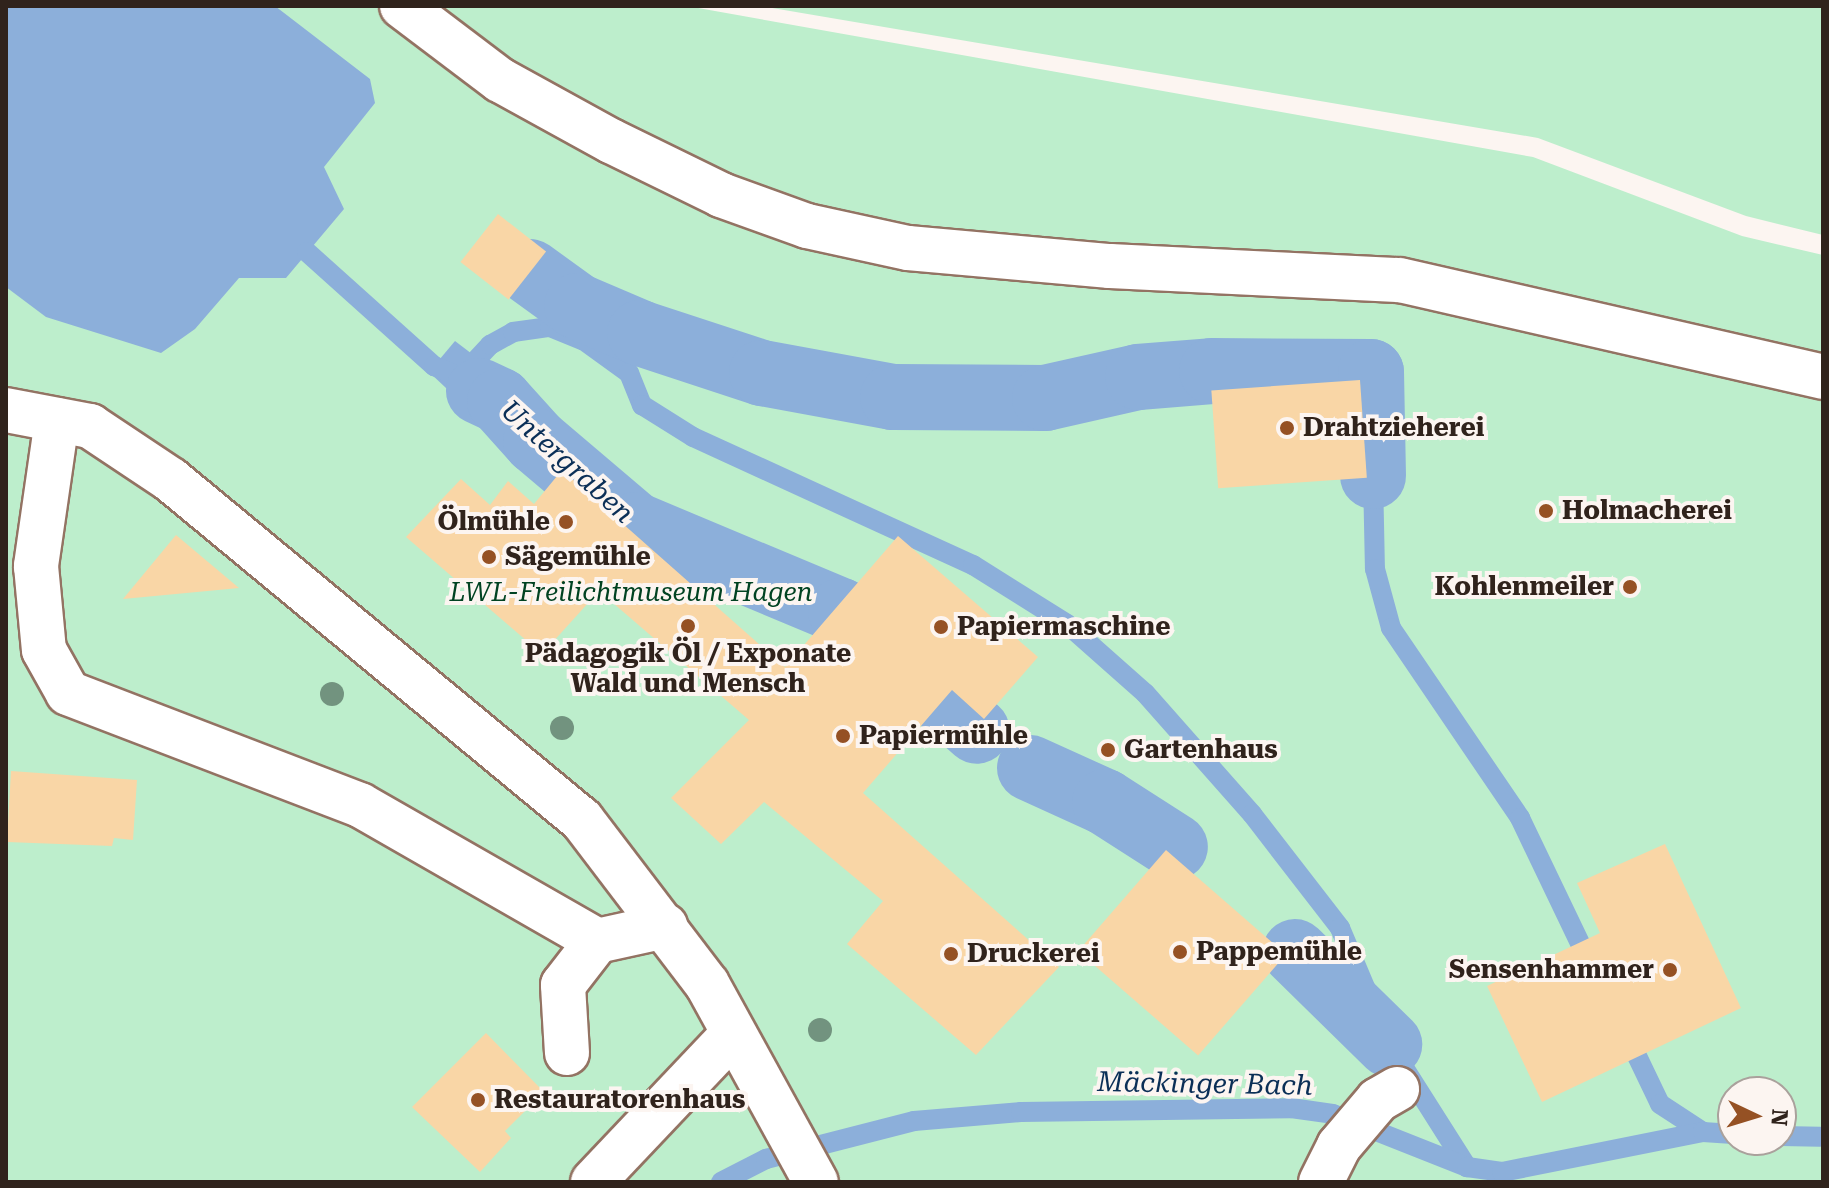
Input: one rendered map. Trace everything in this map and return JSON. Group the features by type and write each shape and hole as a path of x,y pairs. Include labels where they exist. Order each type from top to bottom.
{"lane":[{"path":"402,6 500,80 611,141 721,195 807,226 908,248 1110,266 1400,280 1823,377"},
{"path":"6,410 90,426 171,480 582,820 665,926 733,1034 815,1181"},
{"path":"57,420 36,566 44,650 68,693 360,805 597,941"},
{"path":"567,1053 563,985 597,941 665,926"},
{"path":"593,1182 733,1034"},
{"path":"1330,1164 1387,1094"}],"green space":[{"name":"LWL-Freilichtmuseum Hagen","path":"6,6 687,6 1533,157 1742,236 1823,255 1823,1182 6,1182"},
{"path":"760,6 1823,6 1823,235 1746,216 1538,138"}],"water":[{"path":"6,6 275,6 370,79 375,103 324,167 344,209 286,278 239,278 195,329 161,353 46,317 6,287"},
{"path":"455,341 514,386 481,421 429,372"}],"building":[{"path":"498,214 546,252 509,300 460,262"},
{"name":"Drahtzieherei","path":"1360,380 1367,478 1218,488 1211,390"},
{"path":"562,470 785,667 898,536 1038,657 984,719 952,690 863,793 1059,967 976,1055 847,944 883,901 764,802 721,844 671,798 749,720 599,591 542,654 406,537 461,479 490,505 508,481 534,504"},
{"path":"176,535 239,588 123,599"},
{"path":"11,771 137,780 133,840 114,838 112,846 7,842"},
{"name":"Sensenhammer","path":"1665,844 1741,1008 1542,1102 1487,986 1600,933 1577,883"},
{"name":"Pappemühle","path":"1166,850 1286,954 1198,1055 1078,951"},
{"name":"Restauratorenhaus","path":"486,1033 544,1092 505,1131 511,1138 480,1172 412,1107"}],"waterway":[{"path":"307,252 434,366 458,376"},
{"path":"530,272 577,306 640,333 762,373 893,397 1045,398 1138,377 1212,371 1371,372 1373,476"},
{"path":"463,374 490,345 513,332 550,327 583,340 629,373 642,405 693,437 973,565 1067,624 1145,693 1252,814 1340,928 1389,1044 1467,1167"},
{"name":"Untergraben","path":"479,391 500,401 536,441 635,525 841,611 977,731"},
{"path":"1373,476 1375,569 1391,628 1520,818 1591,966"},
{"name":"Untergraben","path":"1030,768 1105,802 1175,847"},
{"name":"Untergraben","path":"1295,952 1389,1044"},
{"path":"1637,1056 1660,1104 1703,1132"},
{"name":"Mäckinger Bach","path":"721,1182 766,1159 914,1121 1021,1112 1291,1108 1333,1114 1467,1167 1502,1172 1703,1132 1717,1133"},
{"name":"Mäckinger Bach","path":"1797,1136 1820,1137"}],"place":[{"name":"Drahtzieherei","path":"1287,428"},
{"name":"Holmacherei","path":"1546,511"},
{"name":"Ölmühle","path":"566,522"},
{"name":"Sägemühle","path":"489,557"},
{"name":"Kohlenmeiler","path":"1630,587"},
{"name":"Pädagogik Öl / Exponate Wald und Mensch","path":"688,626"},
{"name":"Papiermaschine","path":"941,627"},
{"name":"Papiermühle","path":"843,736"},
{"name":"Gartenhaus","path":"1108,750"},
{"name":"Pappemühle","path":"1180,952"},
{"name":"Druckerei","path":"951,954"},
{"name":"Sensenhammer","path":"1670,970"},
{"name":"Restauratorenhaus","path":"478,1100"}]}
